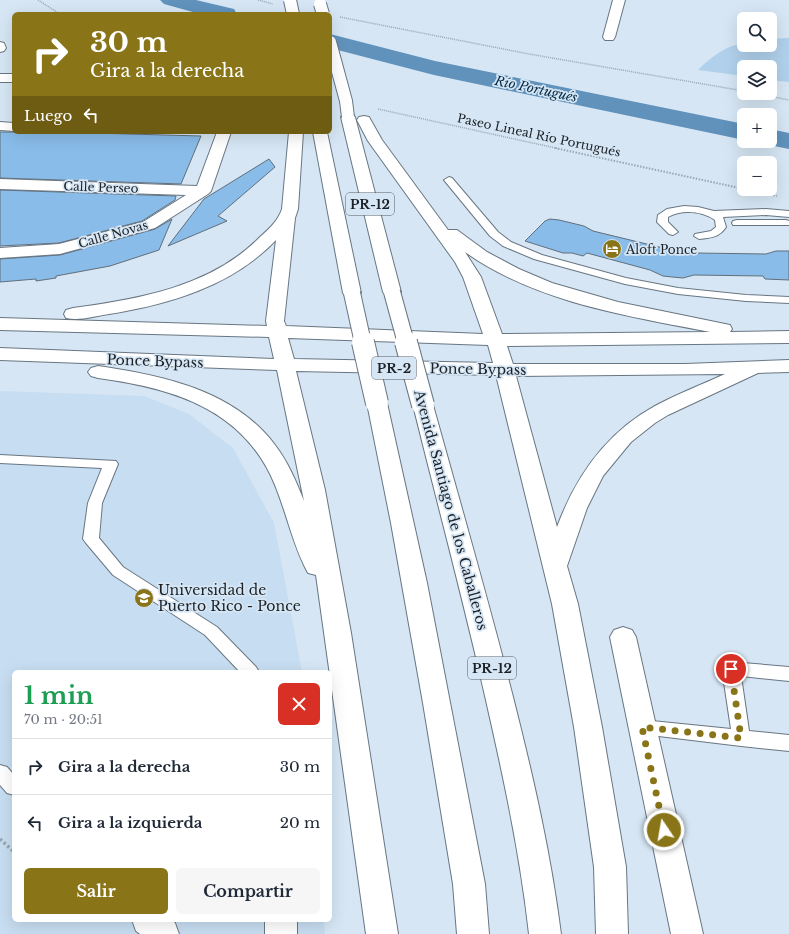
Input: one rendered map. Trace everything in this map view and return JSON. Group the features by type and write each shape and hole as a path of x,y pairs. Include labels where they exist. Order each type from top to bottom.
{"main road":[{"path":"290,0 293,12"},
{"path":"609,37 619,0"},
{"name":"Avenida Santiago de los Caballeros","path":"332,49 392,292 482,627 521,788 539,882 545,934"},
{"path":"0,78 12,78"},
{"path":"346,101 364,120 375,141 463,261 472,277 496,340 565,604 588,727 609,859 612,934"},
{"path":"0,126 12,127"},
{"path":"202,191 223,134"},
{"path":"296,134 290,209 287,218 275,321 314,490 382,934"},
{"name":"PR-12","path":"320,134 352,293 396,485 415,582 469,884 473,934"},
{"name":"Calle Perseo","path":"0,184 202,191"},
{"name":"Calle Novas","path":"0,253 60,248 149,225 202,191"},
{"path":"0,324 108,310 187,289 208,281 239,264 266,242 287,218"},
{"path":"432,218 459,240 481,255 544,286 584,299 633,311 765,337"},
{"name":"Ponce Bypass","path":"0,324 496,340 789,337"},
{"path":"0,355 153,381 180,390 221,408 244,426 262,443 277,465 294,503 315,564 331,594"},
{"name":"Ponce Bypass","path":"0,355 144,361 505,370 756,368 789,366"},
{"path":"555,566 580,498 598,469 617,445 635,427 661,410 756,368"},
{"path":"623,637 687,934"},
{"path":"150,922 163,934"},
{"path":"281,922 281,934"}],"lane":[{"path":"449,180 494,234 507,244 538,257 625,281 678,291 746,298 789,300"},
{"path":"673,232 665,226 661,218 670,211 677,209 695,209 712,214 718,218 721,223 721,228 717,232 699,236"},
{"path":"712,214 766,212 789,214"},
{"path":"721,223 789,223"},
{"path":"0,459 111,464 95,503 91,539 118,571 211,631 248,670"},
{"path":"741,738 731,669 789,674"},
{"path":"642,727 789,743"},
{"path":"0,774 12,785"}],"path":[{"path":"38,0 57,12"},
{"path":"337,17 522,53 737,90"},
{"path":"777,98 789,100"},
{"name":"Paseo Lineal Río Portugués","path":"376,109 737,187"},
{"name":"Paseo Lineal Río Portugués","path":"776,196 780,197"},
{"path":"0,839 12,850"}],"shaded area":[{"path":"789,38 789,82 777,81 777,60 737,60 737,75 698,70 713,57 736,45 737,52 777,52 777,39"},
{"name":"Universidad de Puerto Rico - Ponce","path":"0,391 144,396 189,414 233,448 274,523 302,670 12,670 12,922 324,922 325,934 0,934"}],"building":[{"path":"0,132 12,132 12,134 129,134 201,136 181,184 0,178"},
{"path":"269,159 275,167 218,216 227,221 168,246 204,199"},
{"path":"0,190 176,196 175,200 142,221 59,243 0,246"},
{"path":"172,219 159,250 110,266 56,276 56,278 36,281 36,279 0,282 0,259 60,255 155,229"},
{"name":"Aloft Ponce","path":"550,219 584,226 593,231 659,247 697,253 766,254 776,251 789,251 789,280 765,279 763,276 694,275 683,278 663,276 650,270 587,253 583,256 572,253 563,253 525,241 545,221"}],"waterway":[{"name":"Río Portugués","path":"171,0 218,12"},
{"name":"Río Portugués","path":"332,42 434,68 737,131"},
{"name":"Río Portugués","path":"777,138 789,141"}],"place":[{"name":"Aloft Ponce","path":"612,249"},
{"name":"Universidad de Puerto Rico - Ponce","path":"144,598"}],"route":[{"path":"664,830 642,727 741,738 731,669"}]}
